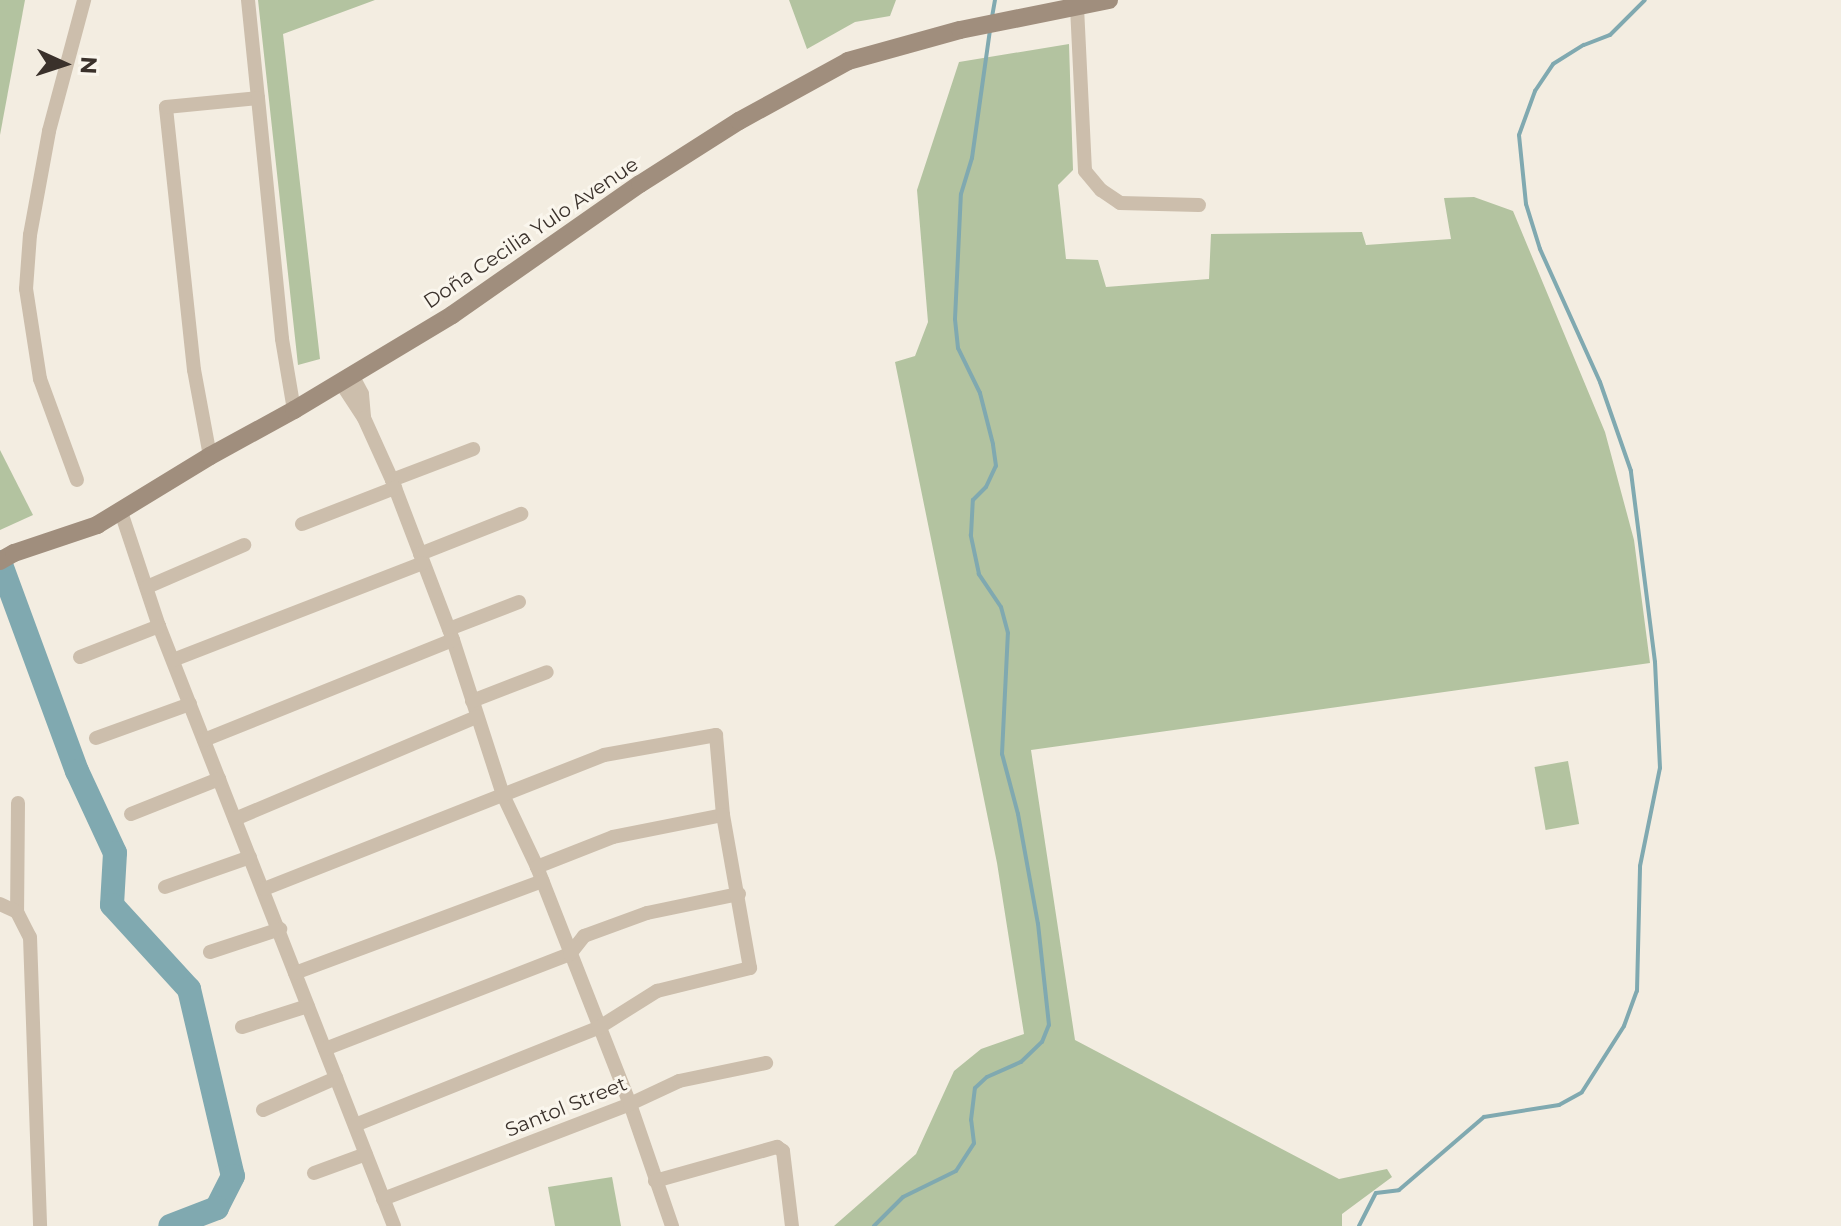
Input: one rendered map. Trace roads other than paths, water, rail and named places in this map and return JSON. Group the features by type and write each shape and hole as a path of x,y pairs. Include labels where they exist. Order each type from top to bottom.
{"main road":[{"name":"Doña Cecilia Yulo Avenue","path":"7,557 97,525 210,456 294,410 452,315 640,184 739,121 848,61 960,30 1109,0"}],"street":[{"path":"77,480 40,379 26,289 30,235 49,131 84,0"},
{"path":"248,0 282,339 294,410"},
{"path":"1077,7 1085,171 1101,190 1120,203 1199,205"},
{"path":"210,456 194,370 166,107 258,98"},
{"path":"346,379 362,394 364,418 394,484 451,635 503,795 540,874 630,1104 672,1226"},
{"path":"302,524 473,449"},
{"path":"121,512 159,626 394,1226"},
{"path":"173,660 421,559 521,514"},
{"path":"147,587 244,545"},
{"path":"204,740 451,635 519,602"},
{"path":"80,657 159,626"},
{"path":"472,701 547,672"},
{"path":"96,738 190,704"},
{"path":"235,819 477,717"},
{"path":"264,889 604,755 716,735 723,815 750,968 657,991 598,1028 355,1125"},
{"path":"131,814 219,779"},
{"path":"18,803 17,912 30,937 40,1226"},
{"path":"295,973 540,874 613,837 723,815"},
{"path":"165,887 250,857"},
{"path":"325,1049 570,954 584,936 647,913 739,894"},
{"path":"0,904 17,912"},
{"path":"210,952 280,929"},
{"path":"242,1027 308,1006"},
{"name":"Santol Street","path":"383,1199 630,1104 679,1081 766,1063"},
{"path":"263,1110 336,1078"},
{"path":"655,1181 777,1147 783,1151 792,1226"},
{"path":"314,1173 366,1154"}],"waterway":[{"path":"992,17 995,0"},
{"path":"1359,1226 1376,1193 1399,1190 1484,1117 1559,1105 1582,1092 1624,1026 1637,991 1640,866 1660,768 1655,662 1631,471 1600,382 1540,249 1526,204 1519,135 1535,91 1553,64 1584,45 1610,35 1645,0"},
{"path":"874,1226 903,1197 956,1171 974,1143 971,1120 975,1088 987,1077 1021,1062 1042,1042 1049,1025 1038,924 1018,814 1002,754 1008,633 1001,607 979,574 971,535 973,500 986,487 996,466 980,393 958,348 955,319 961,194 972,158 990,30"},
{"path":"0,562 77,771 115,853 112,905 189,989 233,1176 217,1208 170,1226"}]}
